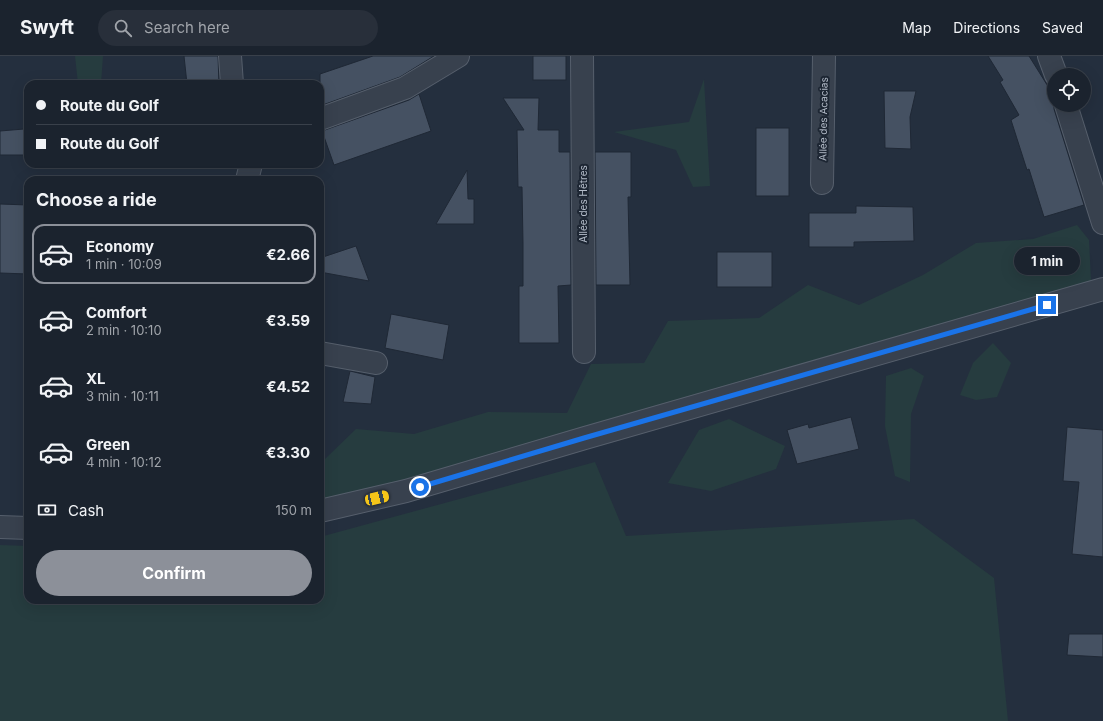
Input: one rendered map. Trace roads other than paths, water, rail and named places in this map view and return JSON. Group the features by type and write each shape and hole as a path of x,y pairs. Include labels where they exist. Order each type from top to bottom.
{"street":[{"path":"230,56 232,80"},
{"path":"324,117 405,88 458,56"},
{"name":"Allée des Hêtres","path":"582,56 584,352"},
{"name":"Allée des Acacias","path":"822,183 824,56"},
{"path":"1049,56 1053,68"},
{"path":"1068,112 1103,223"},
{"path":"324,510 406,492 584,438 1103,289"},
{"path":"324,354 376,363"},
{"path":"0,527 24,528"}]}
